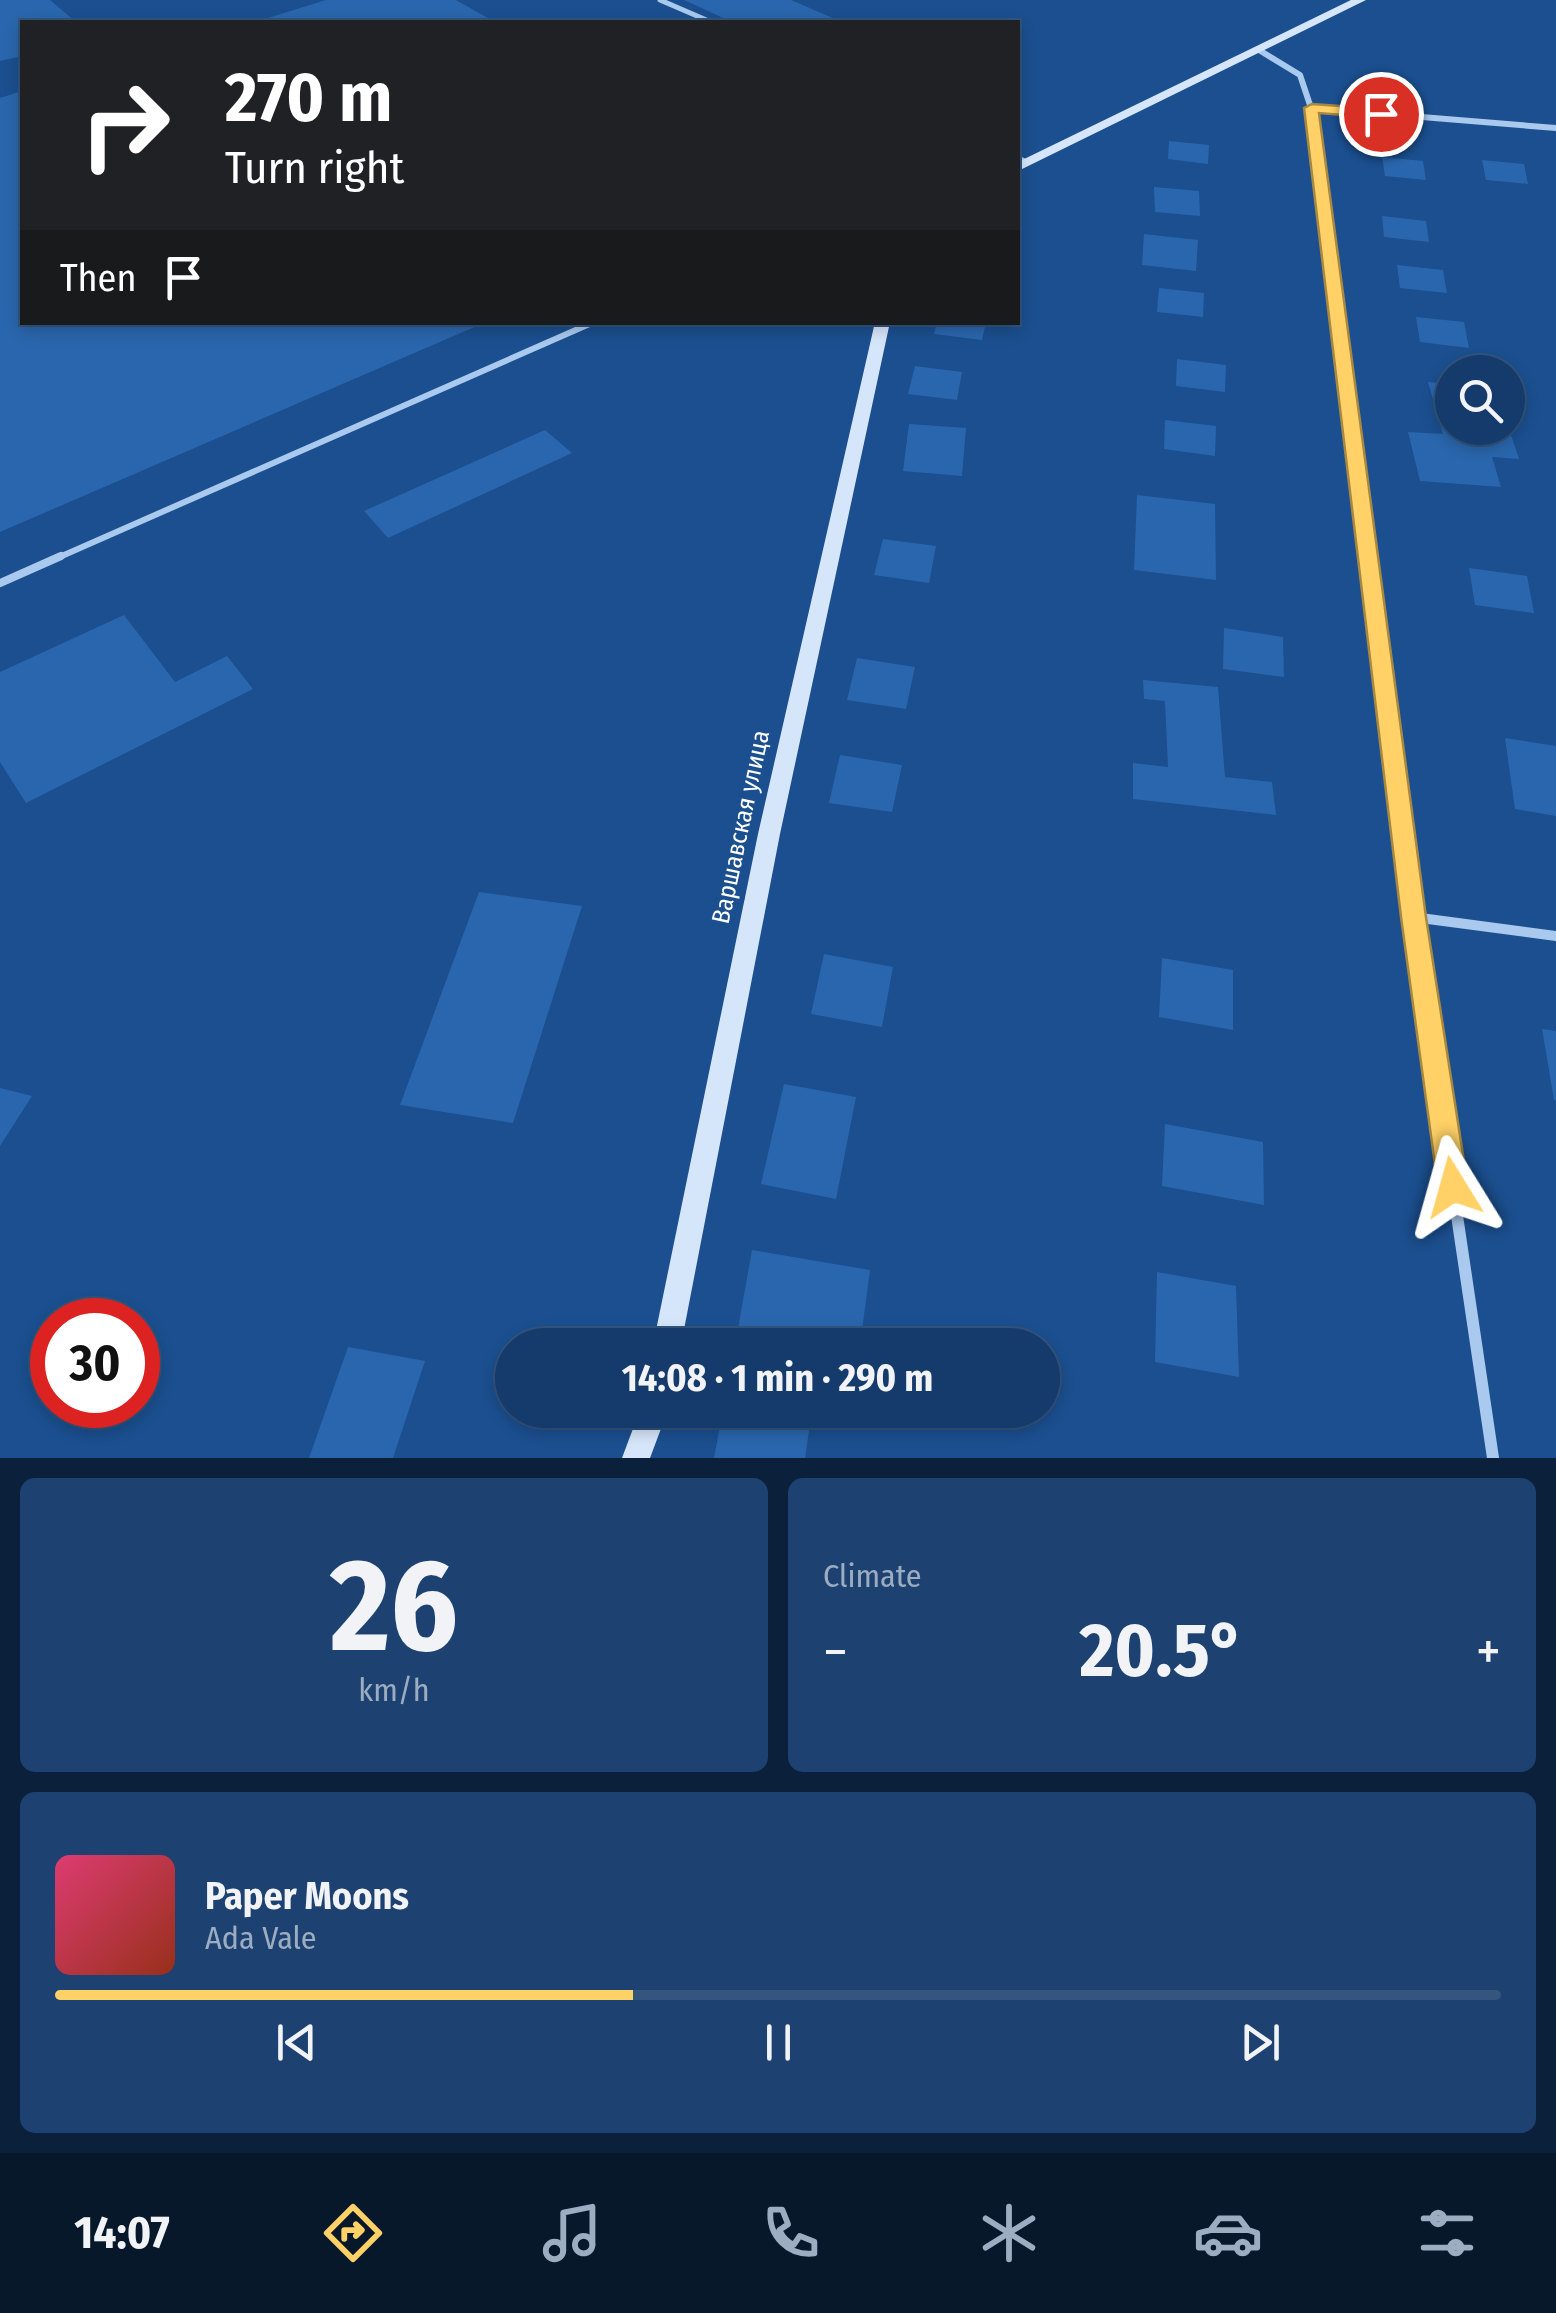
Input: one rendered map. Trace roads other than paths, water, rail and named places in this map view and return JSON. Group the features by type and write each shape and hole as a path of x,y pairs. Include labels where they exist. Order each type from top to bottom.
{"main road":[{"path":"1021,162 1360,0"},
{"name":"Варшавская улица","path":"670,1328 768,834 882,325"},
{"path":"636,1458 647,1428"}],"street":[{"path":"1259,50 1300,75 1312,108 1413,917 1493,1458"},
{"path":"1312,108 1556,128"},
{"path":"1413,917 1556,936"}],"lane":[{"path":"660,0 706,20"},
{"path":"0,583 587,325"}]}
